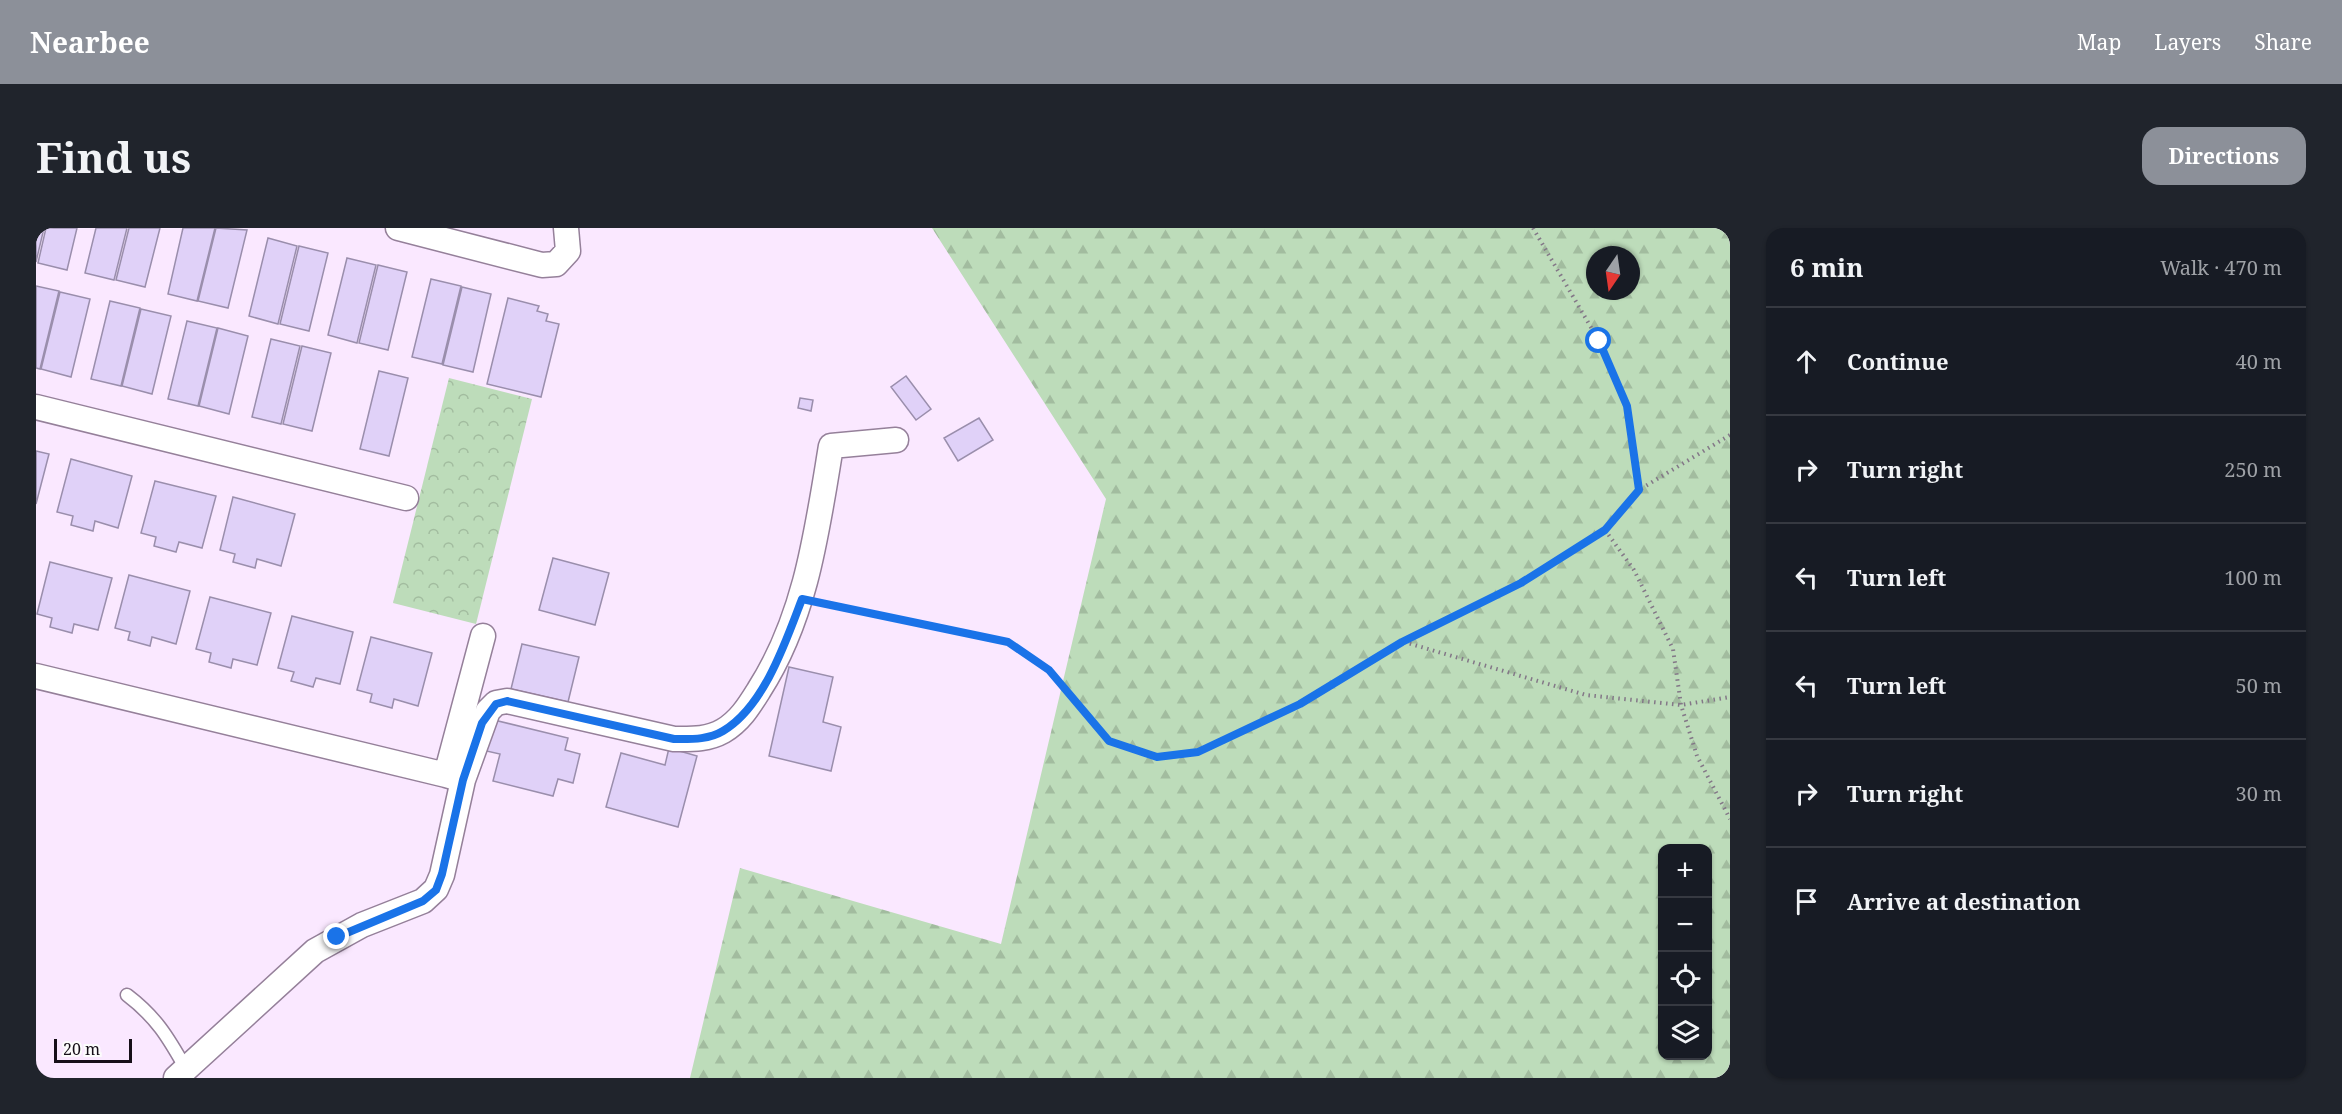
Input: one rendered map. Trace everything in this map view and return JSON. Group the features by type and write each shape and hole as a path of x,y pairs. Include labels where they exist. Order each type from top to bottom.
{"street":[{"path":"398,228 542,265 556,264 568,251 566,228"},
{"path":"36,407 406,498"},
{"path":"454,777 488,711 496,704 507,701 674,739 700,739 722,731 743,716 777,663 802,599 831,446 896,440"},
{"path":"181,1073 315,951 362,925 423,901 436,890 442,874 454,777 483,636"},
{"path":"36,676 454,777"}],"lane":[{"path":"127,995 151,1013 166,1032 181,1073"}],"path":[{"path":"1533,228 1599,341 1627,406 1639,490"},
{"path":"802,599 1008,642 1049,670 1109,741 1157,757 1198,752 1300,704 1402,642 1521,583 1605,530 1639,490 1730,435"},
{"path":"1605,530 1634,570 1673,649 1681,705 1697,756 1730,819"},
{"path":"1402,642 1586,695 1681,705 1730,697"}],"green space":[{"path":"932,228 1730,228 1730,1078 690,1078 740,868 1001,944 1106,499"},
{"path":"449,378 532,399 476,624 393,603"}],"building":[{"path":"36,228 44,228 36,262"},
{"path":"46,228 77,228 67,270 38,263"},
{"path":"96,228 127,228 114,280 85,273"},
{"path":"129,228 160,228 145,287 116,280"},
{"path":"183,228 215,228 197,301 168,294"},
{"path":"216,228 247,230 228,308 198,301"},
{"path":"268,238 297,246 278,324 249,316"},
{"path":"299,246 328,253 309,331 280,324"},
{"path":"347,258 376,265 357,343 328,335"},
{"path":"378,265 407,272 388,350 359,343"},
{"path":"431,279 461,286 442,364 412,357"},
{"path":"36,286 59,291 40,369 36,368"},
{"path":"462,287 491,294 473,372 443,365"},
{"path":"60,292 90,299 71,377 41,369"},
{"path":"508,298 539,306 537,311 548,314 546,321 559,324 541,397 487,384"},
{"path":"110,301 140,308 121,386 91,379"},
{"path":"141,309 171,316 152,394 122,386"},
{"path":"187,321 217,328 198,406 168,399"},
{"path":"218,328 248,336 229,414 199,406"},
{"path":"271,339 300,346 281,424 252,417"},
{"path":"302,346 331,353 312,431 283,424"},
{"path":"379,371 408,378 389,456 360,449"},
{"path":"906,376 931,409 916,420 891,387"},
{"path":"800,398 813,400 811,411 798,408"},
{"path":"979,418 993,440 958,461 944,438"},
{"path":"36,451 49,454 36,504"},
{"path":"71,459 132,476 118,528 95,521 93,531 71,525 73,516 57,512"},
{"path":"155,481 216,496 202,548 179,542 176,552 154,546 156,537 141,533"},
{"path":"233,497 295,514 281,566 257,559 255,568 233,562 235,554 220,550"},
{"path":"553,558 609,573 595,625 539,610"},
{"path":"50,562 112,578 98,630 74,624 72,633 50,627 52,618 37,614"},
{"path":"129,575 190,591 176,644 152,637 150,646 128,640 130,632 115,628"},
{"path":"210,597 271,613 257,665 233,659 231,668 209,662 211,653 196,649"},
{"path":"292,616 353,632 340,684 316,678 313,687 291,681 294,672 278,668"},
{"path":"371,637 432,653 418,706 394,699 392,708 370,702 372,694 357,690"},
{"path":"522,644 579,657 568,702 511,689"},
{"path":"789,667 833,677 823,722 841,727 831,771 769,756"},
{"path":"490,719 568,738 565,750 580,754 573,783 558,779 553,796 493,781 500,754 482,750"},
{"path":"669,748 697,756 678,827 606,807 621,753 665,765"}],"route":[{"path":"337,937 423,901 436,890 442,874 463,780 482,723 488,711 496,704 507,701 674,739 700,739 722,731 743,716 777,663 802,599 1008,642 1049,670 1109,741 1157,757 1198,752 1300,704 1402,642 1521,583 1605,530 1639,490 1627,406 1599,341"}]}
